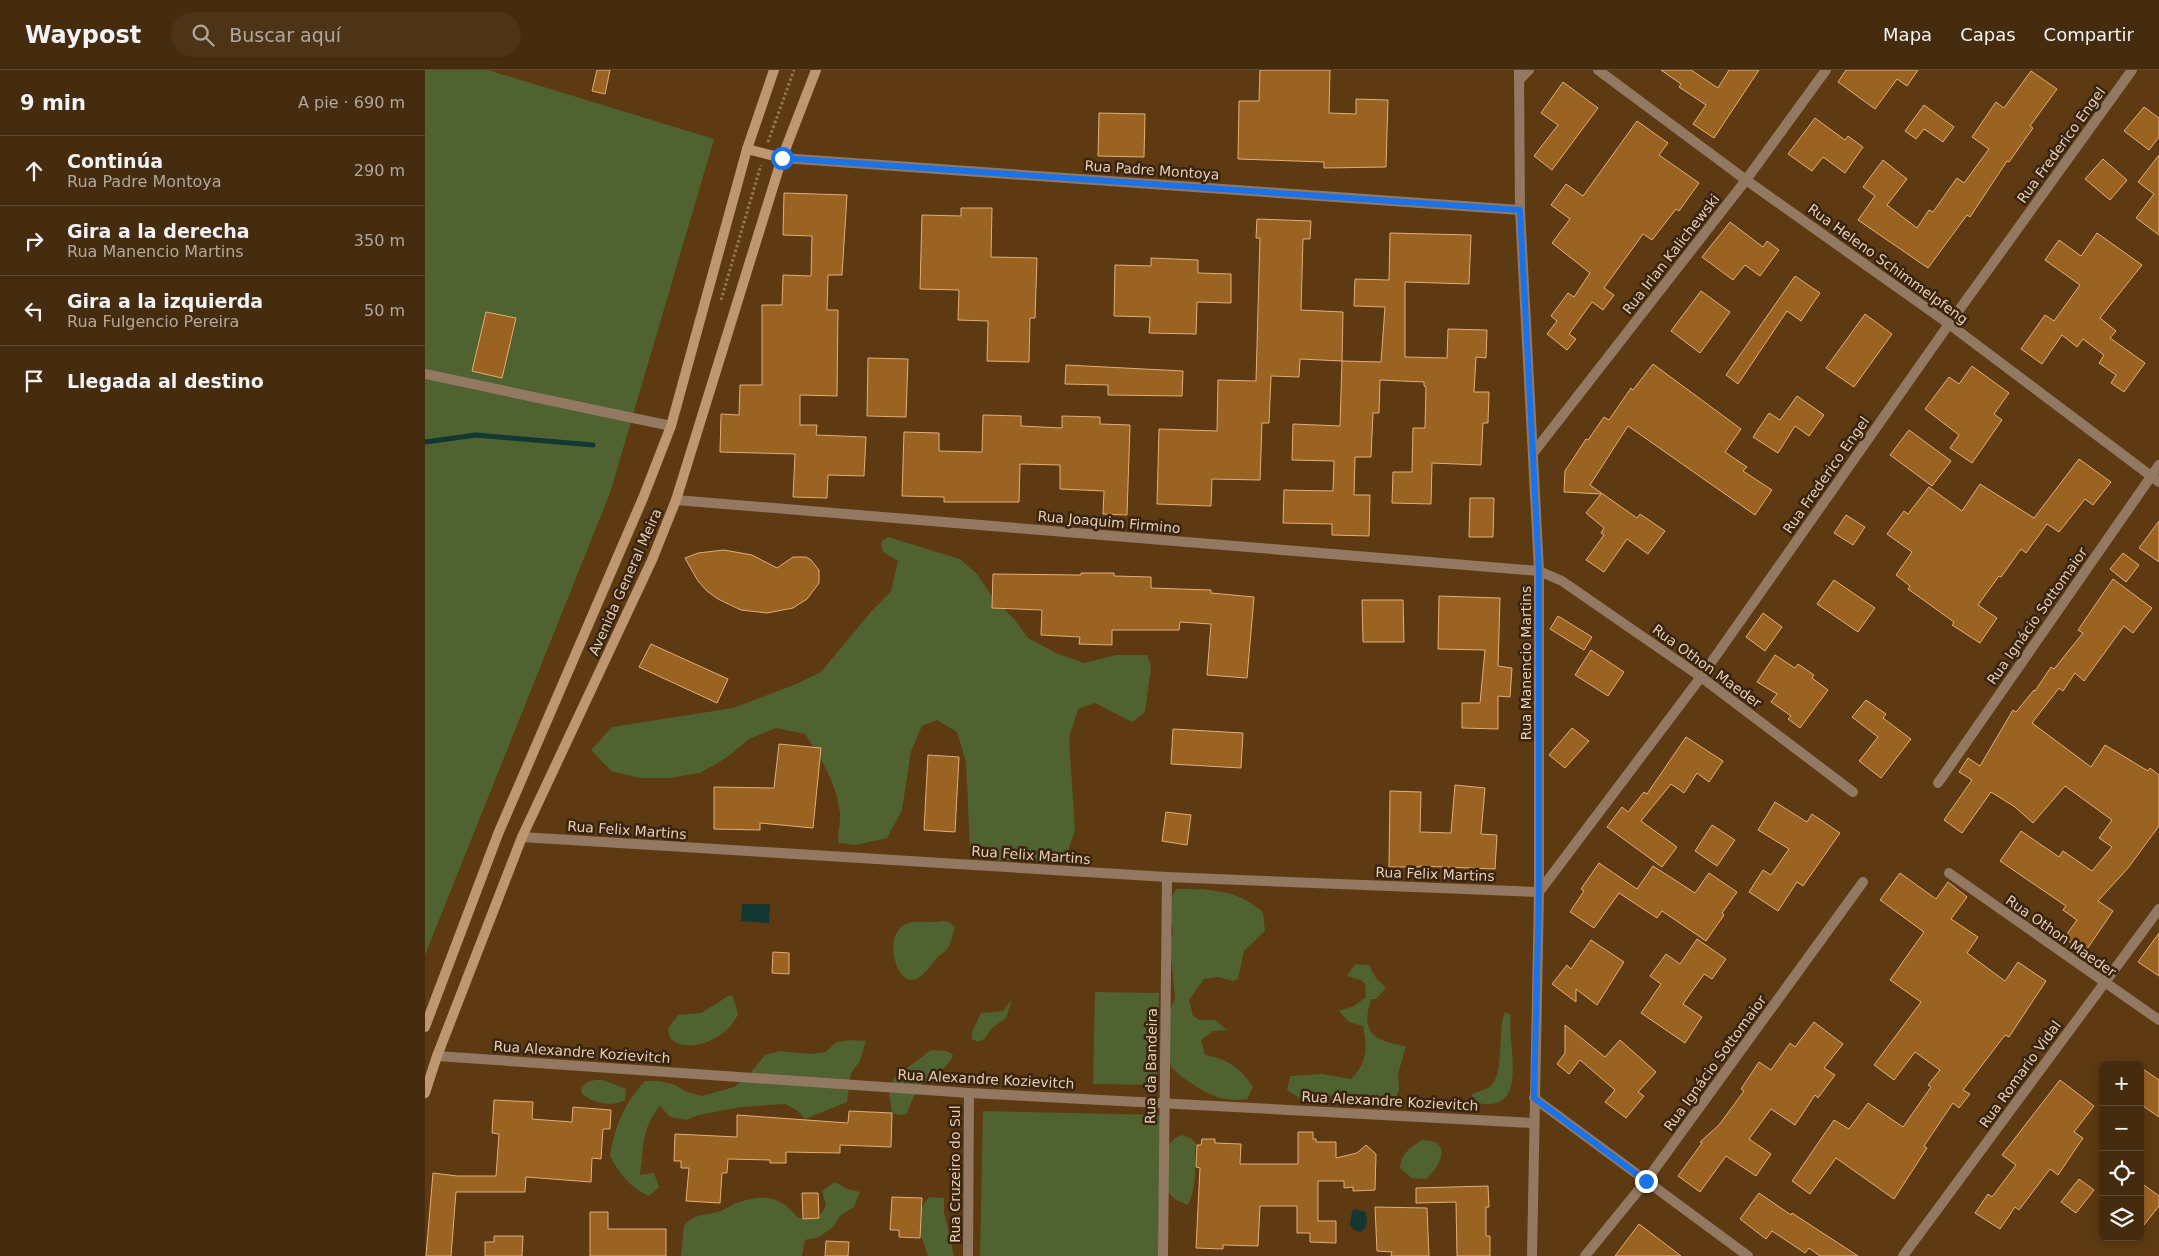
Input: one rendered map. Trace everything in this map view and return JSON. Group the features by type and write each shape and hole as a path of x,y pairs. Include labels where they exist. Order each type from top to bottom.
{"main road":[{"name":"Avenida General Meira","path":"425,1027 498,834 643,498 671,426 747,149 774,70"},
{"name":"Avenida General Meira","path":"425,1093 437,1056 522,838 652,560 676,500 782,158 815,70"},
{"path":"747,149 782,158"}],"street":[{"path":"1519,75 1529,70"},
{"name":"Rua Heleno Schimmelpfeng","path":"1598,70 1746,180 1949,324 2155,479"},
{"name":"Rua Irlan Kalichewski","path":"1535,452 1746,180 1826,70"},
{"name":"Rua Frederico Engel","path":"1539,892 1701,677 1949,324 2132,70"},
{"name":"Rua Manencio Martins","path":"1519,75 1520,210 1535,452 1539,571 1539,892 1533,1123 1532,1256"},
{"name":"Rua Padre Montoya","path":"782,158 1520,210"},
{"path":"425,374 671,426"},
{"name":"Rua Ignácio Sottomaior","path":"1938,783 2155,479 2159,465"},
{"name":"Rua Joaquim Firmino","path":"676,500 1539,571"},
{"name":"Rua Othon Maeder","path":"1539,571 1562,581 1701,677 1853,792"},
{"name":"Rua Felix Martins","path":"522,838 1167,877 1539,892"},
{"name":"Rua Othon Maeder","path":"1949,872 2159,1020"},
{"name":"Rua da Bandeira","path":"1163,1256 1167,877"},
{"name":"Rua Ignácio Sottomaior","path":"1585,1256 1646,1181 1863,882"},
{"name":"Rua Romario Vidal","path":"1903,1256 2159,909"},
{"name":"Rua Alexandre Kozievitch","path":"437,1056 969,1092 1533,1123"},
{"name":"Rua Cruzeiro do Sul","path":"969,1092 969,1256"},
{"path":"1534,1098 1748,1256"}],"green space":[{"path":"425,70 488,70 714,139 610,493 425,955"},
{"path":"888,537 960,559 977,574 993,598 1015,620 1028,638 1056,653 1084,663 1116,655 1147,655 1151,666 1145,712 1132,722 1095,703 1078,709 1069,738 1075,830 1065,860 1053,862 991,860 970,849 966,762 957,732 937,720 922,726 911,751 902,810 887,838 856,845 838,843 840,816 836,793 823,762 805,734 776,728 749,739 726,758 700,773 670,778 640,778 611,771 591,750 612,727 733,708 794,685 821,672 870,613 891,591 898,561 883,552 881,542"},
{"path":"1176,889 1200,889 1222,892 1243,899 1263,912 1265,931 1244,951 1238,979 1233,981 1218,977 1204,979 1189,1000 1193,1016 1200,1020 1215,1020 1227,1030 1213,1031 1201,1040 1205,1055 1233,1065 1244,1075 1253,1087 1247,1099 1219,1098 1205,1092 1172,1068 1167,1057 1169,1012 1175,998 1170,944 1173,931 1168,903"},
{"path":"949,922 955,927 949,947 918,978 911,980 904,977 895,961 893,950 897,931 908,923"},
{"path":"1355,964 1369,965 1376,978 1386,988 1376,999 1371,999 1367,1020 1369,1028 1378,1038 1406,1046 1398,1074 1399,1089 1394,1102 1381,1107 1367,1107 1356,1097 1343,1092 1315,1100 1300,1098 1287,1090 1290,1076 1322,1074 1351,1079 1361,1067 1365,1054 1363,1026 1349,1022 1339,1011 1354,1006 1366,997 1365,984 1361,980 1347,976"},
{"path":"1095,992 1159,993 1157,1085 1093,1084"},
{"path":"730,995 733,996 738,1014 727,1030 709,1041 698,1045 678,1043 670,1038 668,1028 678,1015 701,1013"},
{"path":"1012,999 1006,1018 993,1027 984,1039 978,1042 972,1039 972,1032 981,1013 1003,1011"},
{"path":"1505,1012 1511,1015 1513,1075 1510,1089 1504,1099 1492,1104 1473,1102 1472,1094 1486,1089 1497,1076 1502,1021"},
{"path":"851,1040 866,1041 860,1061 851,1073 847,1102 805,1119 798,1111 785,1104 741,1107 699,1115 686,1120 670,1117 660,1106 649,1123 643,1147 640,1175 654,1173 659,1187 649,1196 636,1189 626,1180 610,1156 614,1135 621,1116 626,1106 645,1081 660,1081 702,1096 734,1087 745,1079 765,1055 780,1051 811,1054 825,1052 837,1042"},
{"path":"931,1050 947,1051 953,1055 945,1067 921,1085 907,1114 892,1113 889,1094 894,1078"},
{"path":"603,1080 626,1089 625,1100 609,1104 592,1100 582,1094 581,1088 587,1082"},
{"path":"983,1111 1161,1115 1159,1256 980,1256"},
{"path":"1182,1135 1192,1139 1197,1145 1195,1146 1193,1191 1188,1205 1176,1200 1165,1189 1165,1148 1175,1138"},
{"path":"1422,1140 1438,1144 1441,1149 1441,1155 1436,1167 1426,1179 1412,1178 1400,1168 1400,1163 1407,1151"},
{"path":"835,1182 847,1189 860,1192 854,1207 841,1215 833,1227 819,1237 805,1240 802,1256 681,1256 684,1225 698,1216 723,1210 746,1200 771,1198 785,1205 798,1218 819,1218 826,1205 822,1191"},
{"path":"929,1197 944,1198 944,1212 954,1256 928,1256 920,1233 918,1220 923,1205"}],"water":[{"path":"742,904 770,904 769,923 741,921"},
{"path":"1355,1209 1365,1212 1367,1217 1366,1227 1361,1232 1354,1230 1350,1225 1352,1211"}],"building":[{"path":"597,70 610,70 605,94 592,91"},
{"path":"1260,70 1330,70 1329,113 1356,114 1356,99 1388,100 1386,167 1324,168 1324,162 1238,159 1239,101 1259,101"},
{"path":"1661,70 1691,70 1718,88 1729,70 1759,70 1714,138 1693,124 1706,105 1679,87 1681,84"},
{"path":"1846,70 1918,70 1907,86 1897,79 1875,109 1838,82"},
{"path":"2031,71 2057,89 2030,126 2033,128 2009,162 2007,161 1970,217 1967,215 1928,268 1858,220 1875,196 1863,187 1883,160 1907,179 1887,205 1917,228 1929,210 1933,212 1957,178 1964,183 1989,149 1972,137 1996,102 2004,108"},
{"path":"1563,82 1598,108 1552,170 1534,156 1558,125 1541,113"},
{"path":"1924,105 1954,127 1943,142 1924,129 1916,139 1905,131"},
{"path":"2144,107 2159,118 2159,137 2149,150 2124,131"},
{"path":"1099,113 1145,114 1144,157 1098,156"},
{"path":"1815,118 1845,140 1848,136 1863,147 1845,173 1823,157 1812,171 1788,154"},
{"path":"1637,121 1668,143 1659,155 1699,183 1679,211 1676,209 1652,240 1643,234 1604,288 1614,295 1603,310 1592,302 1569,334 1576,339 1567,350 1547,334 1557,321 1551,316 1568,293 1574,297 1590,273 1552,243 1570,219 1551,205 1566,184 1583,196"},
{"path":"2159,155 2159,235 2136,218 2154,194 2138,182"},
{"path":"2103,159 2127,180 2110,200 2085,179"},
{"path":"784,193 847,195 842,275 828,275 827,310 838,310 837,396 800,395 800,425 817,425 816,435 866,437 864,476 828,475 827,498 793,497 795,454 720,452 721,414 739,415 740,385 762,385 762,305 782,305 783,275 811,276 812,236 783,235"},
{"path":"961,208 992,208 991,257 1037,258 1035,318 1030,318 1029,362 987,361 988,321 958,320 959,290 920,289 922,215 961,216"},
{"path":"1257,219 1311,221 1310,239 1303,239 1301,310 1343,312 1342,361 1300,359 1299,377 1271,376 1269,423 1262,423 1260,480 1212,479 1211,506 1157,504 1159,429 1217,431 1218,380 1256,381 1260,238 1256,238"},
{"path":"1730,222 1763,247 1767,241 1779,250 1760,276 1745,265 1733,280 1702,257"},
{"path":"1390,233 1471,235 1469,284 1405,282 1405,357 1447,358 1448,329 1487,330 1486,358 1476,357 1474,392 1489,392 1488,423 1483,423 1481,465 1432,463 1431,504 1392,503 1393,472 1412,472 1413,428 1425,428 1426,387 1424,382 1380,380 1379,413 1373,413 1371,457 1355,457 1354,495 1370,495 1369,536 1332,535 1332,524 1283,523 1284,490 1333,491 1334,461 1292,460 1293,424 1340,426 1342,361 1381,362 1385,307 1354,306 1355,279 1389,280"},
{"path":"2097,233 2142,265 2100,318 2116,331 2110,338 2145,363 2124,392 2111,383 2116,375 2099,363 2104,355 2083,339 2077,347 2062,335 2042,364 2021,349 2045,315 2054,321 2080,285 2045,260 2059,240 2081,256"},
{"path":"1151,258 1198,260 1198,273 1231,274 1231,303 1197,302 1196,334 1149,333 1150,317 1114,316 1115,265 1151,266"},
{"path":"1795,276 1820,293 1801,321 1787,311 1738,384 1726,375"},
{"path":"1701,291 1730,312 1700,353 1671,331"},
{"path":"486,312 516,318 502,378 472,371"},
{"path":"1865,314 1892,334 1854,387 1826,368"},
{"path":"868,358 908,359 906,417 867,416"},
{"path":"1653,364 1741,429 1725,452 1747,467 1743,471 1772,490 1755,515 1628,426 1590,485 1637,518 1640,514 1665,531 1648,554 1627,539 1604,572 1586,560 1604,535 1601,533 1604,528 1586,513 1601,494 1564,492 1565,471 1586,439 1588,440 1604,417 1609,420 1631,388 1633,390"},
{"path":"1066,365 1183,371 1182,396 1108,395 1108,385 1065,384"},
{"path":"1972,366 2009,393 1994,414 2002,420 1972,463 1950,448 1959,435 1925,409 1949,377 1959,384"},
{"path":"1797,396 1824,415 1809,436 1795,426 1778,453 1753,437 1769,413 1780,420"},
{"path":"983,415 1021,416 1021,426 1062,428 1062,416 1100,417 1100,424 1130,425 1127,515 1103,514 1104,491 1060,489 1060,465 1020,464 1019,502 944,502 944,497 902,496 904,432 939,433 939,451 982,452"},
{"path":"1909,430 1951,461 1932,486 1890,455"},
{"path":"2079,459 2111,482 2093,505 2085,499 2059,532 2047,524 2026,553 2021,549 2001,577 1999,576 1978,605 1997,618 1980,643 1952,625 1954,622 1908,589 1910,586 1896,575 1912,552 1887,534 1904,511 1908,514 1929,487 1962,511 1980,484 2034,518"},
{"path":"1470,498 1494,498 1493,537 1469,537"},
{"path":"1846,515 1865,527 1853,545 1834,533"},
{"path":"2159,521 2159,562 2139,548"},
{"path":"724,550 752,555 777,568 793,557 806,557 819,570 819,583 807,599 793,608 767,613 741,610 718,599 707,591 698,581 685,558 698,553"},
{"path":"2123,553 2139,565 2126,582 2110,569"},
{"path":"1081,573 1114,573 1114,576 1151,577 1151,588 1211,590 1211,593 1254,597 1247,678 1207,675 1211,624 1180,622 1179,630 1112,630 1112,645 1079,644 1080,637 1041,635 1042,610 992,608 993,574 1081,575"},
{"path":"2113,579 2152,608 2133,633 2124,626 2084,681 2075,673 2063,691 2059,688 2032,723 2091,767 2105,745 2148,771 2150,768 2159,775 2159,826 2128,868 2098,901 2113,911 2085,952 2064,938 2077,920 2063,910 2066,906 2000,861 2021,831 2059,857 2063,851 2092,871 2112,847 2099,838 2112,820 2065,786 2033,823 2015,807 1991,792 1962,833 1944,820 1972,780 1959,772 1968,758 1980,766 2013,710 2016,712 2035,691 2051,667 2054,669 2083,633 2078,630"},
{"path":"1834,580 1875,608 1858,632 1817,604"},
{"path":"1439,596 1500,598 1498,666 1512,668 1510,697 1498,696 1498,729 1462,728 1462,703 1480,703 1485,650 1438,649"},
{"path":"1362,600 1403,600 1404,642 1363,642"},
{"path":"1763,613 1782,627 1765,651 1746,637"},
{"path":"1558,616 1592,637 1584,650 1550,629"},
{"path":"651,644 728,679 717,703 639,667"},
{"path":"1591,650 1624,672 1608,696 1575,675"},
{"path":"1775,655 1795,668 1798,664 1814,675 1812,678 1828,690 1800,728 1788,719 1791,716 1771,702 1777,694 1757,682"},
{"path":"1866,700 1886,714 1883,718 1911,739 1881,778 1859,761 1878,737 1852,717"},
{"path":"1572,728 1589,741 1565,768 1549,755"},
{"path":"1173,729 1243,733 1241,768 1171,764"},
{"path":"1686,737 1723,761 1709,782 1697,773 1684,793 1671,784 1641,821 1677,847 1662,867 1607,827 1622,807 1628,812 1644,792 1647,794"},
{"path":"779,744 821,748 813,828 760,823 760,830 714,829 714,787 774,788"},
{"path":"928,755 959,757 955,832 924,830"},
{"path":"1455,785 1485,788 1481,834 1497,835 1495,869 1420,866 1389,867 1390,791 1421,792 1420,832 1451,833"},
{"path":"1775,802 1807,822 1812,814 1840,833 1803,886 1797,882 1778,911 1749,892 1763,870 1771,875 1789,849 1758,830"},
{"path":"1166,812 1191,815 1187,845 1162,841"},
{"path":"1712,825 1735,840 1717,866 1695,851"},
{"path":"1599,863 1637,889 1653,866 1695,893 1709,873 1737,892 1706,941 1662,911 1657,918 1619,893 1594,928 1570,912 1584,891 1581,889"},
{"path":"1900,873 1936,899 1948,882 1967,897 1951,919 1978,937 1967,953 2005,981 2018,962 2046,981 2009,1037 2005,1035 1963,1090 1970,1094 1959,1108 1953,1103 1924,1146 1927,1148 1894,1199 1836,1158 1810,1194 1792,1181 1834,1120 1849,1129 1868,1103 1903,1127 1931,1087 1928,1085 1940,1070 1915,1052 1894,1080 1874,1065 1921,1002 1890,980 1924,932 1880,900"},
{"path":"2159,933 2159,976 2138,962"},
{"path":"1697,939 1726,959 1712,979 1704,974 1683,1004 1702,1017 1685,1043 1641,1013 1661,984 1650,976 1666,954 1680,964"},
{"path":"1591,940 1624,962 1597,1005 1576,989 1576,1002 1552,984 1567,965 1571,969"},
{"path":"773,952 789,953 789,974 772,973"},
{"path":"1814,1022 1843,1044 1824,1068 1835,1075 1818,1098 1815,1095 1795,1125 1771,1109 1749,1139 1771,1154 1756,1176 1726,1156 1700,1192 1678,1176 1702,1143 1700,1142 1719,1125 1744,1091 1741,1089 1759,1062 1771,1070 1790,1043 1795,1047"},
{"path":"1565,1025 1605,1057 1620,1040 1656,1072 1638,1092 1644,1096 1626,1118 1605,1102 1615,1090 1580,1060 1569,1074 1557,1064 1565,1053"},
{"path":"2144,1070 2159,1080 2159,1117 2144,1107"},
{"path":"2060,1080 2094,1106 2074,1132 2083,1138 2058,1175 2050,1169 2019,1210 2015,1207 2000,1229 1975,1213 1988,1194 1992,1197 2016,1165 2002,1155"},
{"path":"494,1100 533,1102 532,1119 572,1122 573,1107 611,1110 610,1129 603,1129 601,1159 592,1158 591,1182 526,1177 525,1192 456,1192 451,1256 426,1256 433,1173 457,1176 496,1176 499,1134 492,1133"},
{"path":"849,1111 892,1113 891,1147 840,1145 840,1153 786,1152 786,1163 770,1163 770,1160 728,1159 727,1173 722,1173 720,1203 686,1201 689,1168 681,1168 681,1161 674,1161 675,1134 737,1137 737,1115 848,1123"},
{"path":"1298,1132 1313,1132 1313,1139 1316,1139 1316,1142 1336,1142 1336,1158 1357,1153 1366,1145 1376,1154 1375,1190 1353,1191 1353,1187 1344,1188 1344,1181 1318,1181 1318,1221 1336,1221 1336,1243 1310,1242 1310,1233 1297,1233 1297,1206 1260,1206 1258,1246 1223,1245 1223,1249 1196,1248 1200,1168 1196,1167 1197,1145 1201,1145 1202,1139 1215,1139 1215,1143 1241,1144 1240,1164 1298,1164"},
{"path":"2079,1179 2094,1190 2076,1213 2061,1202"},
{"path":"2144,1185 2159,1196 2159,1206 2144,1225"},
{"path":"1488,1186 1489,1207 1486,1207 1486,1236 1490,1236 1490,1256 1457,1256 1456,1202 1416,1203 1416,1188"},
{"path":"802,1193 818,1193 819,1218 803,1219"},
{"path":"1759,1193 1858,1256 1820,1256 1809,1248 1805,1253 1772,1231 1766,1239 1740,1219"},
{"path":"892,1197 922,1198 920,1238 899,1237 899,1230 890,1230"},
{"path":"1375,1207 1427,1208 1429,1256 1391,1256 1392,1252 1377,1251"},
{"path":"590,1212 608,1212 608,1229 666,1229 666,1256 590,1256"},
{"path":"1639,1224 1681,1256 1615,1256"},
{"path":"494,1236 523,1236 522,1256 485,1256 485,1242 494,1242"},
{"path":"826,1241 849,1242 848,1256 825,1256"}],"waterway":[{"path":"425,442 476,435 593,445"}],"route":[{"path":"782,158 1520,210 1535,452 1539,571 1539,892 1534,1098 1646,1181"}]}
